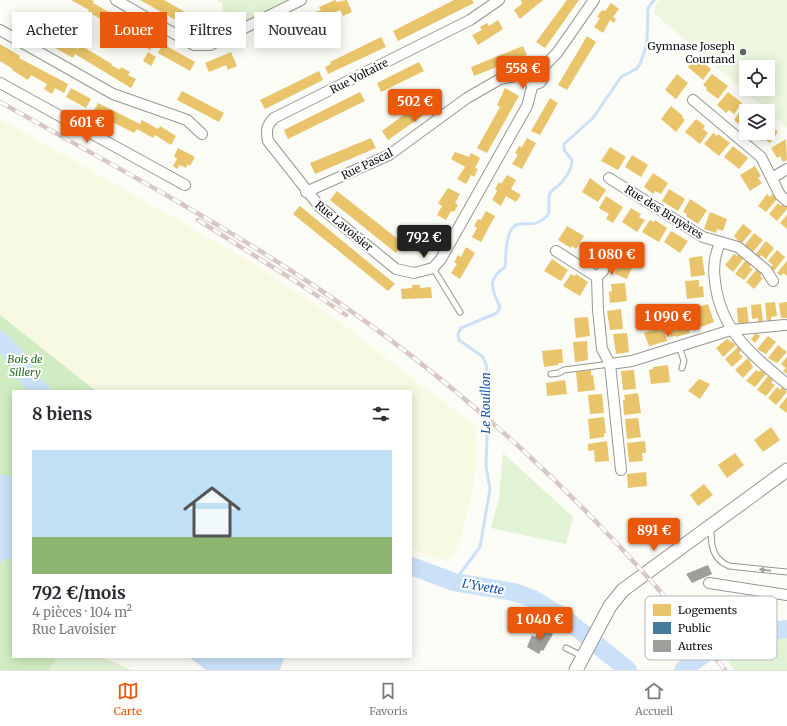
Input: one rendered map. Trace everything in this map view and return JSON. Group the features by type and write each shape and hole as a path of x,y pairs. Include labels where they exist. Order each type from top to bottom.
{"street":[{"path":"116,0 194,45 210,45 301,0"},
{"name":"Rue Voltaire","path":"266,132 268,125 274,118 470,20 499,0"},
{"path":"540,70 557,53 594,0"},
{"path":"0,30 113,94 186,120 202,134"},
{"path":"533,84 529,81 528,74 533,69 540,70"},
{"path":"533,84 542,80 543,76 540,70"},
{"name":"Rue Pascal","path":"306,192 389,155 467,98 500,79 528,74"},
{"path":"0,83 185,185"},
{"path":"433,268 441,259 527,106 533,84"},
{"path":"693,100 761,157 780,195 787,201"},
{"name":"Rue Lavoisier","path":"266,132 268,141 306,192 320,207 396,268 414,273 433,268"},
{"path":"772,178 787,169"},
{"name":"Rue des Bruyères","path":"609,178 703,237 738,247 766,270 773,281"},
{"path":"722,242 717,249 715,259 715,285 721,307 731,330 757,359 787,384"},
{"path":"556,251 597,277"},
{"path":"607,262 603,271 597,277 598,310 602,349 610,364 621,470"},
{"path":"610,364 632,361 731,330 785,325"},
{"path":"576,670 615,599 623,590 787,470"},
{"path":"709,583 787,595"}],"lane":[{"path":"433,268 460,312"},
{"path":"679,346 684,361 682,368"},
{"path":"551,374 559,373 564,370 610,364"},
{"path":"710,526 711,547 721,563 729,566 787,572"},
{"path":"566,648 584,655"}],"green space":[{"path":"216,0 289,0 265,12 254,12 254,17 246,21 246,12 223,12 222,3"},
{"name":"Gymnase Joseph Courtand","path":"661,0 787,0 787,128 775,118 775,104 759,104 750,96 775,96 775,60 739,60 739,86 654,13 656,5"},
{"path":"0,119 250,261 335,318 477,428 475,471 471,500 459,545 447,561 412,548 412,390 95,390 0,315"},
{"name":"Bois de Sillery","path":"0,315 95,390 12,390 12,658 56,658 49,670 0,670"},
{"path":"503,453 573,517 566,544 491,528 499,498"},
{"path":"787,635 787,670 735,670 727,660 777,660 777,636"},
{"path":"55,658 103,658 132,670 49,670"}],"water":[{"path":"0,475 12,476 12,559 4,559 0,563"},
{"path":"190,658 284,658 280,670 206,670"}],"building: Logements":[{"path":"71,0 91,0 94,1 93,3 109,12 100,12 100,19 92,14 92,12 88,12 89,10"},
{"path":"140,0 164,0 185,12 175,12 175,20 167,15 167,12 161,12"},
{"path":"335,0 337,2 347,0 352,12 343,16 340,10 336,12 315,12 321,10 319,7"},
{"path":"454,0 472,0 474,3 398,41 393,31"},
{"path":"521,0 543,0 520,19 514,10 522,4"},
{"path":"567,0 579,0 545,48 536,42"},
{"path":"611,3 619,9 613,17 616,19 614,23 610,20 603,33 594,27 600,18 597,17 602,10 605,11"},
{"path":"498,20 503,29 478,45 472,35 482,30 480,27 487,23 489,26"},
{"path":"587,36 596,42 567,90 558,85"},
{"path":"381,37 386,47 328,74 325,67 331,64 330,62"},
{"path":"0,44 20,56 19,58 68,84 64,93 55,88 52,94 44,89 47,84 31,75 28,80 0,61"},
{"path":"167,46 195,62 190,71 158,53 161,48 167,48"},
{"path":"523,46 527,55 474,76 471,67"},
{"path":"55,48 85,48 120,70 121,67 130,72 128,75 136,79 131,88 75,54 73,58"},
{"path":"148,52 156,57 151,66 143,61"},
{"path":"231,52 237,66 228,70 226,65 209,72 205,63"},
{"path":"696,57 711,69 703,80 688,67"},
{"path":"419,62 424,71 381,92 377,83"},
{"path":"319,71 323,80 265,109 260,100"},
{"path":"677,74 688,83 676,99 665,90"},
{"path":"712,74 728,86 718,99 706,90 707,88 703,85"},
{"path":"71,88 91,99 86,108 66,97"},
{"path":"505,88 519,96 487,153 477,148 500,107 497,105"},
{"path":"182,91 224,113 219,122 177,100"},
{"path":"360,92 365,101 288,139 284,130"},
{"path":"435,92 442,102 388,140 382,131"},
{"path":"728,92 742,103 739,104 739,107 734,114 729,110 726,113 717,105"},
{"path":"550,98 558,103 540,135 531,131"},
{"path":"98,103 140,124 142,120 158,129 160,126 176,136 171,145 155,135 153,138 137,129 134,133 93,112"},
{"path":"671,106 683,116 682,117 685,120 676,132 661,119"},
{"path":"739,113 739,124 734,120"},
{"path":"696,119 705,126 703,129 708,133 700,144 685,132"},
{"path":"713,133 717,136 718,134 730,143 719,156 704,144"},
{"path":"371,138 376,148 315,174 310,163"},
{"path":"527,138 536,143 522,169 512,164 518,155 515,153 519,146 522,147"},
{"path":"786,139 787,160 783,162 780,156 777,158 771,148"},
{"path":"766,140 772,140 770,143"},
{"path":"733,146 748,158 739,169 724,157"},
{"path":"610,147 626,157 618,170 601,161"},
{"path":"178,148 195,157 190,166 188,164 186,168 180,165 177,169 173,166 177,159 174,156"},
{"path":"455,152 469,157 471,153 480,158 475,168 478,169 474,177 471,175 466,184 457,179 465,167 451,159"},
{"path":"632,155 648,165 641,177 625,167"},
{"path":"755,166 761,176 758,178 762,183 750,191 740,175"},
{"path":"653,173 668,183 661,194 655,191 653,194 644,187"},
{"path":"507,175 516,180 511,189 521,195 516,202 506,196 501,206 492,200 497,191 495,189 499,182 501,184"},
{"path":"590,178 606,190 598,202 582,192"},
{"path":"448,188 460,194 455,203 458,205 454,212 451,211 446,220 437,215 442,206 438,203"},
{"path":"669,189 685,199 678,211 662,201"},
{"path":"337,191 404,244 396,253 330,200"},
{"path":"767,194 770,197 772,194 777,199 766,212 758,206"},
{"path":"606,196 623,207 613,223 606,219 609,214 599,208"},
{"path":"690,199 707,210 698,224 686,216 687,214 683,212"},
{"path":"778,203 781,206 783,203 787,206 787,209 777,221 769,214"},
{"path":"300,206 395,284 388,291 293,214"},
{"path":"631,208 641,214 639,217 645,220 637,232 622,222"},
{"path":"486,211 495,216 481,242 472,237 477,228 474,226 478,219 481,220"},
{"path":"710,212 727,219 723,231 717,229 716,233 704,229"},
{"path":"787,215 787,229 780,223"},
{"path":"650,220 654,222 655,220 667,228 659,242 642,232"},
{"path":"743,224 752,231 741,244 734,236"},
{"path":"431,225 440,230 435,239 438,241 434,248 431,247 426,256 416,251"},
{"path":"567,226 584,236 576,249 572,246 571,248 558,240"},
{"path":"671,231 688,241 680,253 664,242"},
{"path":"754,233 763,240 752,253 745,245"},
{"path":"586,241 603,251 595,263 579,253"},
{"path":"766,241 774,248 766,259 761,255 759,258 755,255"},
{"path":"466,247 475,253 460,279 451,273 457,264 454,262 458,255 461,257"},
{"path":"777,250 785,257 774,271 770,268 773,265 768,261"},
{"path":"734,254 737,256 739,254 744,258 733,272 725,265"},
{"path":"622,256 635,261 627,279 615,274"},
{"path":"702,256 705,275 691,277 689,258"},
{"path":"552,259 568,270 561,281 544,271"},
{"path":"746,260 752,264 749,267 753,269 744,280 735,274"},
{"path":"787,261 787,276 783,273 781,276 777,273"},
{"path":"757,269 762,273 760,276 763,278 754,289 746,282"},
{"path":"571,274 575,276 576,274 588,282 580,296 563,286"},
{"path":"699,280 699,287 703,286 704,297 687,299 685,281"},
{"path":"625,283 627,301 610,303 609,292 612,291 611,284"},
{"path":"412,285 420,285 420,288 431,287 432,298 402,299 401,289 412,288"},
{"path":"775,302 777,316 771,317 771,321 767,322 765,303"},
{"path":"787,302 787,318 781,318 779,303"},
{"path":"708,304 714,322 701,327 695,308"},
{"path":"761,304 763,322 758,323 758,318 752,319 751,305"},
{"path":"747,307 749,324 738,323 737,308"},
{"path":"621,309 623,329 610,330 607,311"},
{"path":"588,317 590,336 576,338 574,318"},
{"path":"685,317 690,333 671,337 666,323"},
{"path":"663,327 667,341 649,346 644,333"},
{"path":"627,333 629,352 616,354 613,334"},
{"path":"756,333 760,336 755,343 751,339"},
{"path":"768,336 776,342 766,354 757,349"},
{"path":"727,339 736,345 723,357 716,348"},
{"path":"587,341 588,360 575,362 573,342"},
{"path":"778,345 787,352 777,363 768,358"},
{"path":"738,347 741,351 739,353 743,357 732,367 725,359"},
{"path":"562,349 563,363 544,367 542,351"},
{"path":"787,357 787,374 783,371 786,368 781,364"},
{"path":"748,358 753,367 743,378 735,370"},
{"path":"668,365 670,382 651,384 649,370 653,369 653,367"},
{"path":"591,370 595,390 578,392 576,372"},
{"path":"634,370 636,389 623,390 621,371"},
{"path":"756,370 758,372 761,370 766,374 755,387 746,381"},
{"path":"768,376 773,380 771,383 775,385 766,396 757,390"},
{"path":"699,379 710,384 700,399 688,391"},
{"path":"565,380 567,394 547,396 546,383"},
{"path":"777,387 780,390 782,387 787,392 776,405 768,398"},
{"path":"638,393 641,413 624,415 624,395"},
{"path":"602,394 604,413 590,414 588,395"},
{"path":"787,397 787,413 779,407"},
{"path":"604,417 606,433 604,433 604,437 590,439 588,419"},
{"path":"638,418 641,437 627,439 625,419"},
{"path":"771,427 780,440 763,452 754,440"},
{"path":"607,441 609,461 595,462 594,450 588,451 588,444"},
{"path":"645,441 646,453 642,453 643,461 629,462 627,443"},
{"path":"735,453 744,465 727,478 718,465"},
{"path":"646,472 647,486 628,488 627,474"},
{"path":"704,484 713,495 698,506 690,495"}],"building: Autres":[{"path":"708,565 712,574 692,583 686,574"},
{"path":"541,627 553,634 543,651 541,650 539,654 527,647 532,635 535,637"}],"waterway":[{"name":"Le Rouillon","path":"454,582 480,547 490,489 486,466 488,403 485,381 487,367 483,357 459,340 458,334 461,328 497,313 500,307 492,285 495,276 505,267 507,241 511,229 520,224 534,224 539,222 548,214 549,195 566,178 572,163 572,160 564,150 564,144 593,118 621,77 636,69 640,64 647,44 648,8 654,0"},
{"name":"L'Yvette","path":"0,340 15,356 29,379 40,390"},
{"name":"L'Yvette","path":"412,566 454,582 514,592 533,599 563,617 628,670"},
{"path":"777,630 787,629"},
{"path":"683,670 696,660"}],"railway":[{"path":"0,102 145,183 252,246 349,310 409,354 467,401 523,450 577,502 629,556 664,596"},
{"path":"198,220 346,315"},
{"path":"717,660 725,670"}],"place":[{"name":"Gymnase Joseph Courtand","path":"743,52"}]}
